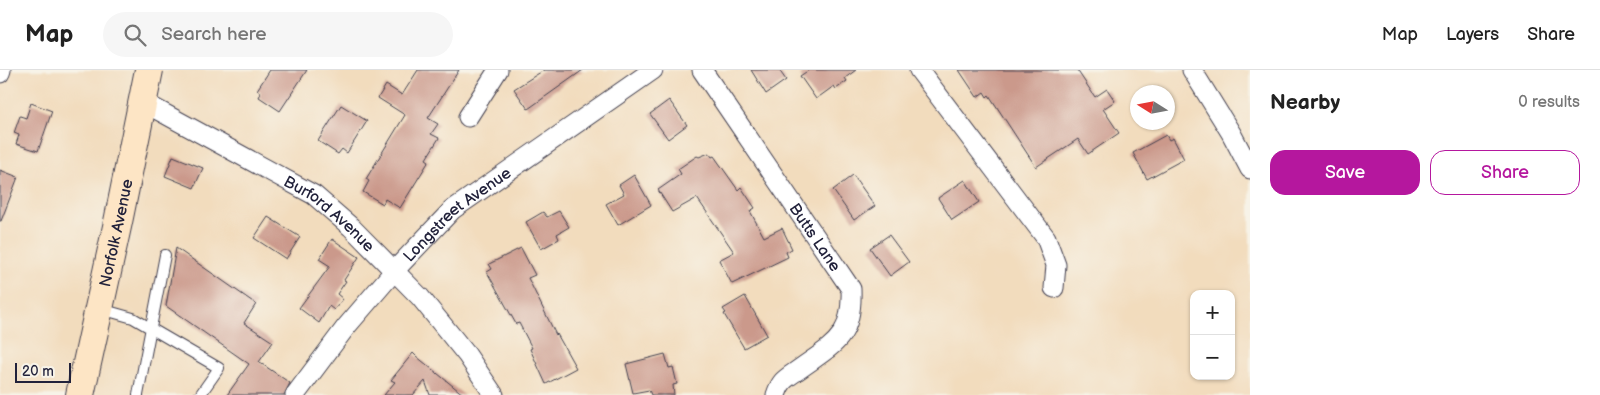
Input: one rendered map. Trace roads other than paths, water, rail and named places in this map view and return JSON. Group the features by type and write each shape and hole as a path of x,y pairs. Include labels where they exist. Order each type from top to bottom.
{"main road":[{"name":"Norfolk Avenue","path":"80,395 149,70"}],"street":[{"path":"0,74 1,70"},
{"path":"468,116 498,70"},
{"name":"Longstreet Avenue","path":"295,395 346,327 395,270 452,210 653,70"},
{"name":"Butts Lane","path":"702,70 851,289 852,307 845,329 838,342 781,382 776,395"},
{"path":"919,70 1046,238 1056,265 1054,288"},
{"path":"1192,70 1250,169"},
{"name":"Burford Avenue","path":"143,102 314,195 351,227 395,270 467,355 494,395"}],"lane":[{"path":"138,395 164,256"},
{"path":"99,308 133,318 219,368 200,395"}]}
